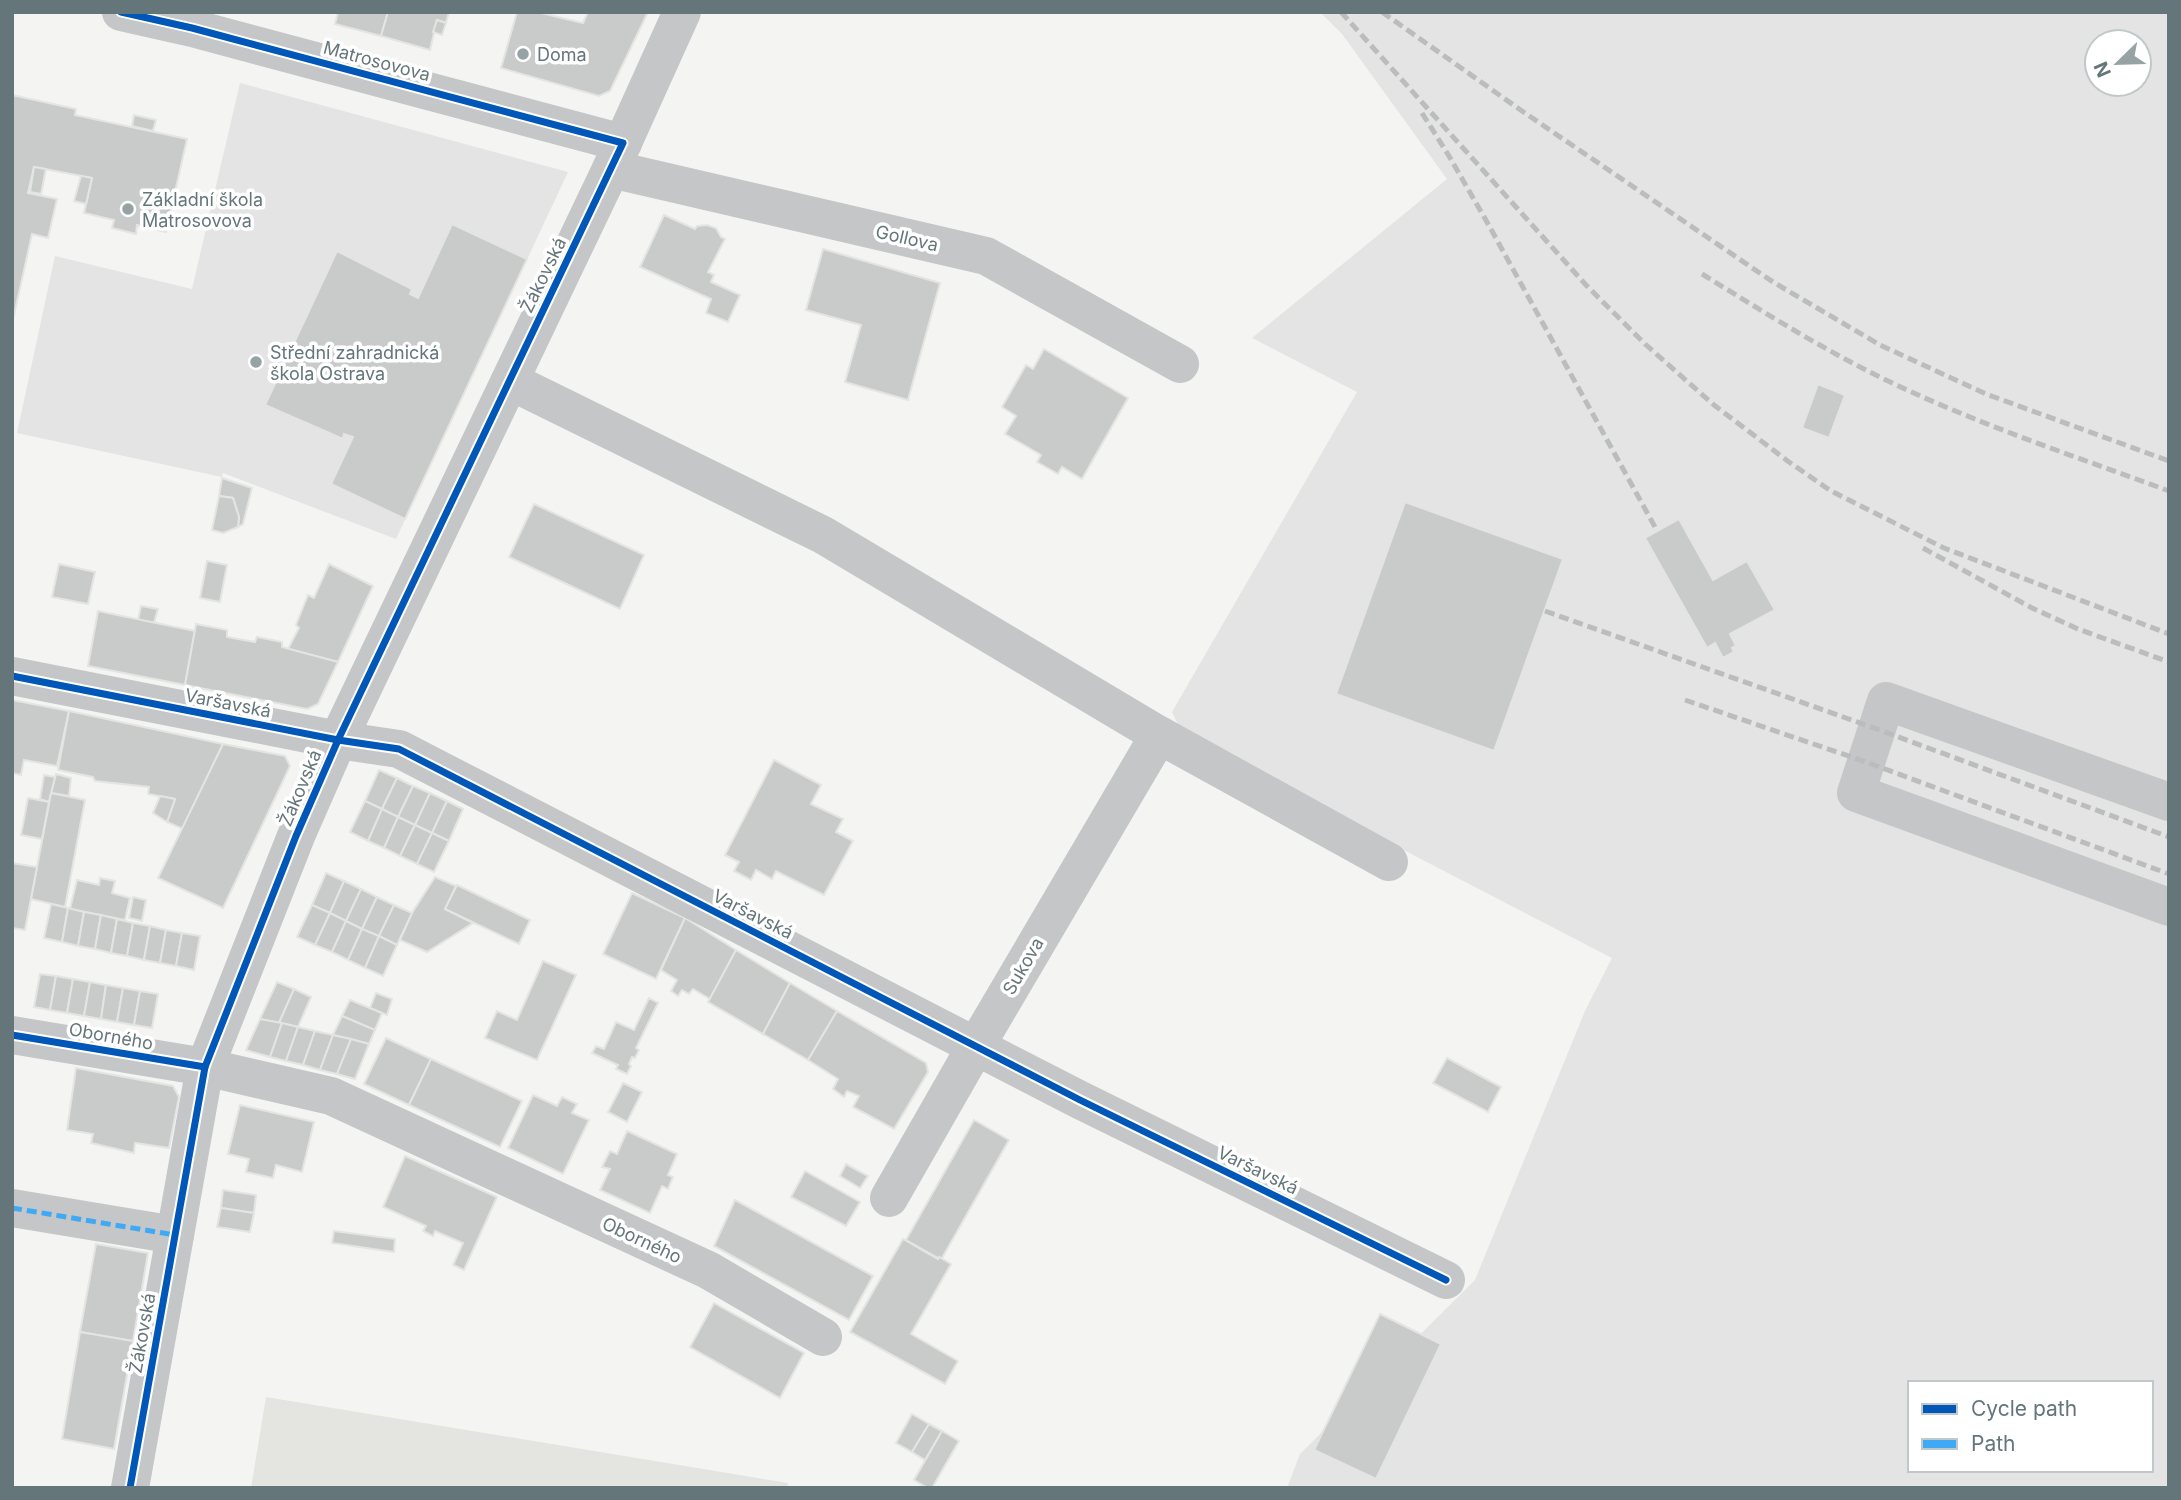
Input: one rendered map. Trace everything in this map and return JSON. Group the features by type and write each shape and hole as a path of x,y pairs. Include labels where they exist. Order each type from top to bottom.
{"street":[{"name":"Matrosovova","path":"121,12 192,28 617,156"},
{"name":"Žákovská","path":"130,1488 205,1067 296,836 338,740 617,156 682,12"},
{"name":"Gollova","path":"617,156 986,257 1180,364"},
{"path":"510,381 823,535 1158,735 1389,862"},
{"name":"Varšavská","path":"12,676 338,740 399,749 976,1046 1446,1280"},
{"path":"2169,802 1886,701 1856,793 2169,908"},
{"name":"Sukova","path":"890,1198 1158,735"},
{"name":"Oborného","path":"12,1035 205,1067 331,1096 708,1269 823,1337"},
{"path":"12,1208 176,1235"}],"shaded area":[{"path":"1320,12 2169,12 2169,1488 1287,1488 1300,1454 1475,1280 1585,1011 1612,958 1340,817 1180,729 1172,712 1357,392 1252,338 1447,179 1342,34"},
{"name":"Střední zahradnická škola Ostrava","path":"240,83 568,172 396,539 223,473 222,477 17,433 55,256 192,289"},
{"path":"266,1397 788,1483 787,1488 251,1488"}],"building":[{"path":"338,12 388,12 381,36 335,24"},
{"path":"388,12 449,12 446,23 437,20 430,50 381,36"},
{"path":"517,12 537,12 583,23 588,12 648,12 610,91 599,96 501,68"},
{"path":"437,20 446,23 442,35 433,32"},
{"name":"Základní škola Matrosovova","path":"12,95 76,109 75,115 187,139 166,232 137,225 136,234 112,228 114,220 84,213 92,178 34,167 28,193 57,199 48,238 32,234 12,324"},
{"path":"134,115 156,120 153,131 132,126"},
{"path":"34,167 46,169 41,194 30,192"},
{"path":"81,176 92,178 86,204 74,201"},
{"path":"664,215 695,229 697,226 707,225 716,228 725,239 708,272 714,275 711,282 740,295 728,322 706,313 711,299 640,267"},
{"path":"452,224 527,259 405,519 331,484 353,437 344,434 343,439 265,405 337,251 412,289 410,294 418,298"},
{"path":"823,249 940,283 908,400 845,382 861,325 806,310"},
{"path":"1044,349 1128,398 1082,479 1062,467 1058,474 1037,462 1041,455 1005,434 1016,416 1002,407 1026,365 1033,369"},
{"path":"1818,384 1845,395 1829,438 1802,428"},
{"path":"222,478 252,488 243,524 238,527 239,517 233,498 219,496"},
{"path":"219,496 233,498 239,517 238,527 223,533 212,530"},
{"path":"1405,502 1563,559 1494,751 1336,694"},
{"path":"534,504 644,555 620,609 509,557"},
{"path":"1679,519 1713,580 1747,561 1775,610 1730,634 1736,646 1732,648 1734,652 1723,658 1715,643 1707,648 1645,538"},
{"path":"207,561 227,565 220,602 200,598"},
{"path":"59,564 95,572 88,604 52,597"},
{"path":"329,564 373,586 338,662 288,649 299,628 296,625 308,595 314,598"},
{"path":"141,606 158,609 154,623 138,620"},
{"path":"98,611 195,631 185,685 88,666"},
{"path":"196,624 227,630 227,637 255,642 257,637 282,642 282,647 338,662 318,704 307,709 185,685"},
{"path":"12,700 69,711 57,766 24,760 21,775 12,773"},
{"path":"69,711 223,744 183,829 167,822 175,799 148,794 149,787 95,781 93,777 58,770"},
{"path":"223,744 285,756 290,766 223,908 158,878"},
{"path":"774,760 821,785 811,804 843,819 836,832 853,841 824,895 776,871 772,879 756,870 751,880 734,871 739,862 725,855"},
{"path":"379,770 397,778 382,809 365,801"},
{"path":"56,774 71,778 69,796 51,793"},
{"path":"44,775 55,777 49,802 40,799"},
{"path":"397,778 413,786 398,817 382,809"},
{"path":"413,786 430,793 415,825 398,817"},
{"path":"51,793 85,800 65,907 31,899"},
{"path":"430,793 447,801 432,833 415,825"},
{"path":"160,796 175,799 167,822 153,813"},
{"path":"28,798 49,802 42,839 21,835"},
{"path":"365,801 382,809 368,841 350,832"},
{"path":"447,801 463,809 449,841 432,833"},
{"path":"382,809 398,817 384,848 368,841"},
{"path":"398,817 415,825 400,856 384,848"},
{"path":"415,825 432,833 417,864 400,856"},
{"path":"432,833 449,841 434,872 417,864"},
{"path":"12,863 37,867 25,930 12,928"},
{"path":"326,873 344,881 330,913 312,905"},
{"path":"435,877 456,886 445,909 473,923 427,952 400,940 412,913"},
{"path":"100,878 115,881 112,893 130,898 125,920 70,909 77,880 99,885"},
{"path":"344,881 361,889 346,921 330,913"},
{"path":"457,885 530,920 519,944 445,909"},
{"path":"361,889 377,897 362,929 346,921"},
{"path":"632,893 685,918 656,979 603,954"},
{"path":"133,897 146,900 142,921 129,918"},
{"path":"377,897 394,905 379,936 362,929"},
{"path":"51,904 68,908 62,942 44,938"},
{"path":"312,905 330,913 315,945 297,937"},
{"path":"394,905 412,913 397,945 379,936"},
{"path":"68,908 84,912 78,946 62,942"},
{"path":"84,912 101,915 95,949 78,946"},
{"path":"330,913 346,921 332,952 315,945"},
{"path":"101,915 117,919 111,953 95,949"},
{"path":"685,918 736,950 710,999 693,989 689,994 682,990 678,996 671,991 677,980 661,970"},
{"path":"117,919 133,923 127,956 111,953"},
{"path":"346,921 362,929 348,960 332,952"},
{"path":"133,923 150,926 144,960 127,956"},
{"path":"150,926 166,930 160,963 144,960"},
{"path":"362,929 379,936 365,968 348,960"},
{"path":"166,930 182,933 176,966 160,963"},
{"path":"182,933 200,936 194,970 176,966"},
{"path":"379,936 397,945 383,976 365,968"},
{"path":"736,950 790,983 763,1034 708,1002"},
{"path":"543,961 576,975 537,1060 485,1038 497,1011 517,1020"},
{"path":"40,974 56,976 50,1010 34,1007"},
{"path":"56,976 73,979 67,1013 50,1010"},
{"path":"73,979 90,982 84,1016 67,1013"},
{"path":"90,982 106,985 101,1019 84,1016"},
{"path":"277,982 294,989 279,1023 260,1019"},
{"path":"790,983 837,1011 808,1060 763,1034"},
{"path":"106,985 123,988 117,1022 101,1019"},
{"path":"123,988 140,991 134,1025 117,1022"},
{"path":"294,989 311,997 298,1027 279,1023"},
{"path":"140,991 158,994 152,1028 134,1025"},
{"path":"376,993 392,999 387,1015 370,1008"},
{"path":"649,998 658,1003 636,1048 639,1050 635,1058 632,1057 627,1074 616,1069 618,1065 592,1053 596,1046 604,1049 616,1022 634,1030"},
{"path":"350,1000 382,1013 375,1030 342,1016"},
{"path":"837,1011 926,1063 928,1072 894,1129 853,1107 859,1096 847,1091 844,1097 833,1089 838,1079 808,1060"},
{"path":"342,1016 375,1030 369,1044 333,1035"},
{"path":"260,1019 282,1023 270,1057 246,1050"},
{"path":"282,1023 298,1027 286,1061 270,1057"},
{"path":"298,1027 315,1031 303,1065 286,1061"},
{"path":"315,1031 333,1035 320,1070 303,1065"},
{"path":"333,1035 351,1039 337,1074 320,1070"},
{"path":"386,1038 431,1059 409,1105 364,1084"},
{"path":"351,1039 369,1044 355,1079 337,1074"},
{"path":"1447,1058 1501,1087 1488,1112 1433,1083"},
{"path":"431,1059 522,1101 500,1147 409,1105"},
{"path":"76,1068 173,1086 179,1097 169,1148 135,1143 134,1153 91,1143 93,1134 67,1130"},
{"path":"623,1083 642,1092 627,1122 608,1112"},
{"path":"533,1095 557,1106 562,1097 577,1104 572,1113 589,1120 563,1174 508,1148"},
{"path":"240,1105 314,1122 302,1172 276,1165 273,1178 246,1172 249,1159 228,1154"},
{"path":"974,1120 1009,1140 942,1258 938,1258 906,1240"},
{"path":"627,1131 677,1154 668,1175 673,1177 668,1189 662,1186 650,1213 600,1190 610,1169 602,1167 610,1151 617,1154"},
{"path":"405,1156 497,1197 464,1270 453,1265 463,1243 435,1231 433,1236 423,1231 426,1226 383,1207"},
{"path":"846,1164 868,1176 860,1188 840,1176"},
{"path":"805,1171 860,1202 846,1226 791,1197"},
{"path":"223,1190 256,1195 254,1213 221,1208"},
{"path":"735,1200 873,1276 849,1320 714,1246"},
{"path":"221,1208 254,1213 250,1232 217,1227"},
{"path":"334,1231 395,1239 394,1252 332,1243"},
{"path":"903,1239 951,1264 911,1334 958,1361 945,1384 850,1332"},
{"path":"96,1244 148,1253 133,1341 80,1332"},
{"path":"714,1303 804,1353 780,1398 690,1347"},
{"path":"1380,1314 1441,1344 1376,1479 1314,1450"},
{"path":"80,1332 133,1341 114,1449 62,1439"},
{"path":"912,1414 929,1424 912,1452 896,1443"},
{"path":"929,1424 942,1431 925,1460 912,1452"},
{"path":"942,1431 959,1441 932,1488 928,1488 914,1480"}],"railway":[{"path":"1341,12 1586,285 1645,344 1714,405 1789,462 1831,491 1944,548 2169,634"},
{"path":"1382,12 1773,282 1880,345 1986,394 2169,461"},
{"path":"1422,113 1487,222 1655,527"},
{"path":"1702,274 1815,343 1920,396 1990,425 2169,491"},
{"path":"1923,548 2032,608 2078,629 2169,662"},
{"path":"1545,611 1877,729 2169,837"},
{"path":"1685,700 1866,762 2169,874"}],"marked path":[{"path":"12,1208 175,1235"}],"cycle path":[{"path":"121,12 192,28 623,143 338,740 296,836 205,1067 130,1488"},
{"path":"12,676 338,740 399,749 1080,1100 1446,1280"},
{"path":"12,1035 205,1067"}],"place":[{"name":"Doma","path":"523,54"},
{"name":"Základní škola Matrosovova","path":"128,209"},
{"name":"Střední zahradnická škola Ostrava","path":"256,362"}]}
